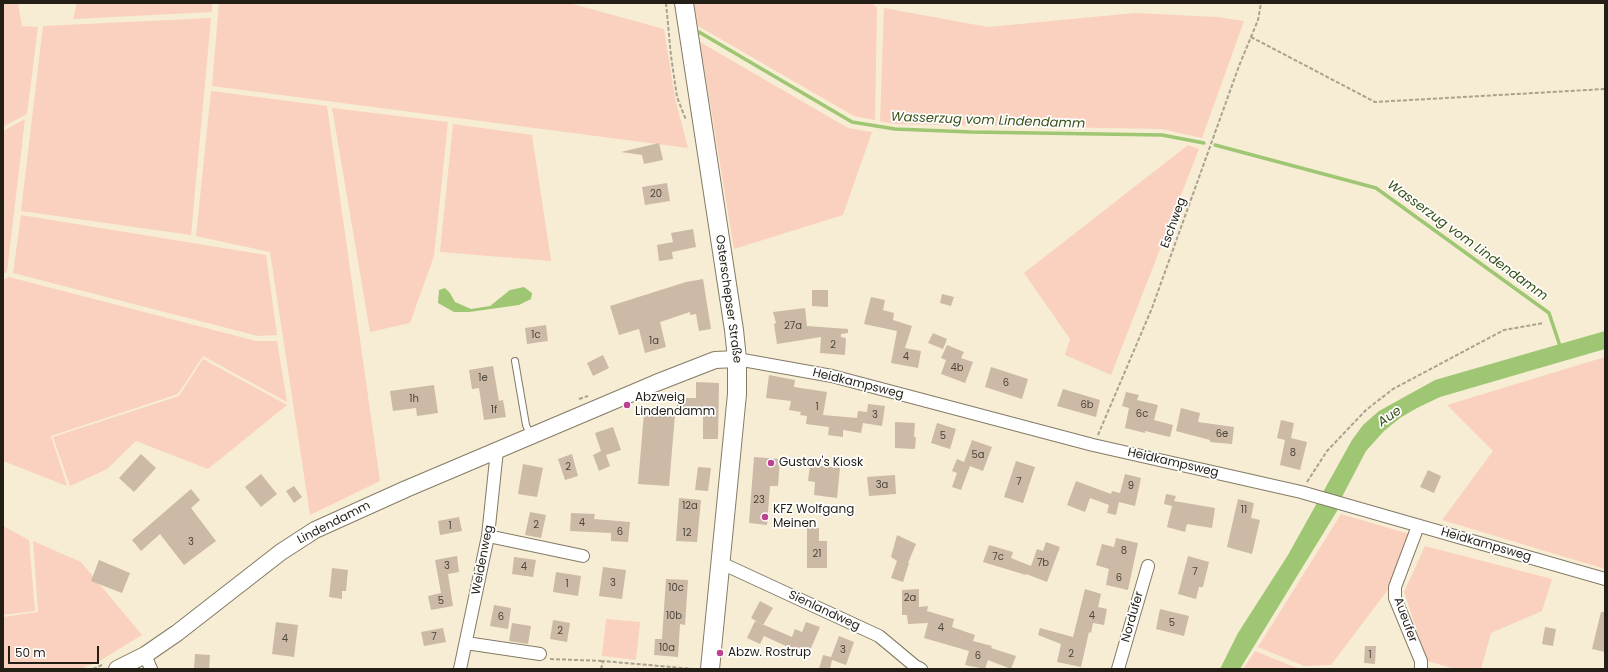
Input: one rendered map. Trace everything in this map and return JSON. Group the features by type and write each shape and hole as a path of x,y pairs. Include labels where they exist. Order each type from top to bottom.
{"main road":[{"name":"Osterschepser Straße","path":"684,3 734,330 737,359 737,394 710,669"}],"street":[{"name":"Lindendamm","path":"117,669 148,662 177,633 281,552 315,530 366,506 715,360 737,359"},
{"name":"Heidkampsweg","path":"737,359 832,376 1093,445 1307,493 1605,579"},
{"name":"Weidenweg","path":"460,669 488,536 498,450"},
{"name":"Aueufer","path":"1418,526 1395,587 1395,598 1421,661 1421,669"},
{"path":"488,536 583,556"},
{"name":"Sienlandweg","path":"721,563 880,636 915,666 921,669"},
{"name":"Nordufer","path":"1118,669 1148,566"},
{"path":"466,643 540,654"}],"lane":[{"path":"515,361 526,424 531,436"}],"path":[{"name":"Eschweg","path":"1093,445 1152,308 1258,20 1261,3"},
{"path":"1251,37 1375,102 1605,89"},
{"path":"1307,493 1327,451 1366,410 1393,389 1504,330 1544,324"},
{"path":"540,654 551,659 603,661 694,669"},
{"path":"601,669 603,661"}],"shaded area":[{"path":"3,3 18,3 22,26 38,27 27,114 3,127"},
{"path":"77,3 212,3 212,12 73,19"},
{"path":"219,3 569,3 664,29 675,98 688,148 212,86"},
{"path":"694,3 872,3 877,8 875,120 854,116 698,26"},
{"path":"884,8 988,27 1135,13 1217,17 1244,21 1202,138 1161,129 894,124 880,121"},
{"path":"211,18 191,235 21,211 43,26"},
{"path":"700,42 848,128 872,132 843,215 734,249"},
{"path":"211,91 327,106 380,481 310,515 270,252 196,236"},
{"path":"332,108 448,122 434,256 410,323 370,332"},
{"path":"25,119 7,272 3,274 3,131"},
{"path":"453,124 532,135 551,261 440,252"},
{"path":"1188,145 1199,149 1111,375 1065,355 1070,339 1024,273"},
{"path":"21,215 266,255 277,335 258,336 13,273"},
{"path":"9,277 256,341 277,341 287,402 203,356 178,394 51,436 67,486 3,461 3,280"},
{"path":"1605,357 1605,569 1442,520 1493,451 1447,405"},
{"path":"203,359 287,405 208,469 136,441 107,469 70,486 53,437 179,396"},
{"path":"1341,514 1409,534 1387,591 1331,665 1304,666 1258,647"},
{"path":"3,526 29,540 35,611 3,615"},
{"path":"33,541 81,562 142,635 101,660 81,669 3,669 3,617 38,612"},
{"path":"1425,546 1552,579 1542,611 1491,633 1481,669 1456,669 1427,661 1404,592"},
{"path":"606,619 640,622 636,660 602,656"},
{"path":"1255,651 1299,669 1243,669"}],"water":[{"path":"524,287 532,293 531,299 519,305 469,312 454,312 438,303 439,290 445,288 455,302 471,309 490,306 510,290"},
{"name":"Aue","path":"1605,331 1605,349 1440,397 1400,418 1384,431 1366,451 1343,495 1337,511 1240,669 1220,669 1238,633 1288,555 1352,440 1363,425 1379,411 1435,380"}],"building":[{"path":"659,143 663,160 644,164 642,155 621,152"},
{"path":"667,183 670,201 645,205 642,187"},
{"path":"693,229 696,247 672,252 673,259 659,261 657,245 673,242 671,233"},
{"path":"703,279 711,329 699,331 696,314 690,315 690,312 660,322 666,347 645,353 639,329 619,335 610,306 686,282"},
{"path":"812,290 828,290 828,307 812,306"},
{"path":"942,294 954,297 951,306 940,303"},
{"path":"871,297 885,300 883,310 894,313 893,320 912,326 905,348 921,351 918,368 891,363 897,331 864,324"},
{"path":"805,308 807,326 848,329 848,333 841,334 841,337 846,338 845,355 820,353 821,337 777,344 774,324 776,323 773,312"},
{"path":"546,325 548,341 527,344 525,328"},
{"path":"933,333 947,339 943,349 928,343"},
{"path":"947,345 964,352 961,358 973,362 965,383 941,374 946,360 941,358"},
{"path":"603,355 609,368 593,376 587,363"},
{"path":"493,366 499,401 503,400 506,417 484,420 479,388 472,389 469,370"},
{"path":"991,367 1028,379 1022,399 985,387"},
{"path":"769,375 795,380 794,387 827,392 823,415 857,418 858,411 867,412 868,404 885,406 882,426 863,423 861,433 843,430 843,437 828,435 829,427 806,424 807,416 800,415 801,412 789,410 791,401 766,398"},
{"path":"696,382 719,383 718,439 703,439 703,416 677,415 677,398 696,398"},
{"path":"434,385 438,413 417,416 416,408 393,411 390,391"},
{"path":"1063,389 1100,400 1096,417 1057,406"},
{"path":"1126,392 1139,395 1137,400 1158,405 1154,420 1173,425 1170,437 1125,428 1129,408 1122,406"},
{"path":"1181,408 1200,413 1198,422 1234,427 1232,444 1210,442 1210,440 1176,431"},
{"path":"644,413 675,415 669,486 638,484"},
{"path":"1281,420 1294,423 1291,438 1307,442 1300,470 1280,465 1285,440 1277,438"},
{"path":"895,422 915,423 915,449 895,448"},
{"path":"937,423 956,429 950,449 931,443"},
{"path":"613,427 621,450 606,455 610,466 599,471 593,455 601,451 595,433"},
{"path":"972,440 992,447 983,471 970,466 961,490 952,487 957,473 952,471 957,459 964,462"},
{"path":"141,454 156,468 134,492 119,478"},
{"path":"572,454 578,476 565,480 558,459"},
{"path":"754,457 780,459 778,486 770,486 767,525 749,523"},
{"path":"1016,461 1035,467 1023,503 1004,497"},
{"path":"523,464 543,468 537,497 518,494"},
{"path":"810,465 840,468 837,498 814,495 815,482 808,481"},
{"path":"698,467 711,468 708,491 695,490"},
{"path":"1428,470 1441,476 1434,493 1420,487"},
{"path":"261,474 277,494 261,507 245,487"},
{"path":"1125,474 1141,478 1135,506 1119,502 1116,515 1107,513 1109,505 1090,498 1085,512 1067,505 1076,481 1111,494 1112,491 1120,493"},
{"path":"895,475 896,494 869,496 867,477"},
{"path":"294,486 302,497 294,503 286,491"},
{"path":"191,489 200,500 191,508 216,541 184,565 160,534 141,551 132,540"},
{"path":"1166,494 1176,496 1174,501 1215,508 1212,528 1187,524 1185,532 1167,527 1172,506 1164,504"},
{"path":"679,498 701,500 697,542 676,541"},
{"path":"1238,499 1254,503 1251,518 1260,520 1252,554 1227,547"},
{"path":"530,512 546,515 541,538 525,535"},
{"path":"571,513 595,514 594,519 630,522 628,542 611,541 611,533 570,531"},
{"path":"459,517 462,531 440,535 438,521"},
{"path":"807,527 819,528 819,541 827,541 827,568 807,568"},
{"path":"897,535 916,544 908,563 903,582 891,578 897,561 891,557"},
{"path":"1116,538 1138,543 1128,590 1106,585 1109,569 1096,565 1102,544 1114,547"},
{"path":"1046,542 1060,547 1047,582 1026,574 983,562 989,545 1013,552 1011,558 1031,566 1037,549 1043,551"},
{"path":"457,556 459,572 448,574 453,606 431,610 428,596 441,593 435,560"},
{"path":"1188,556 1209,562 1203,587 1199,587 1196,599 1178,594"},
{"path":"514,557 536,560 533,577 512,574"},
{"path":"99,560 130,573 122,593 91,581"},
{"path":"603,567 626,570 622,599 599,596"},
{"path":"332,568 348,570 346,591 342,591 342,599 329,597"},
{"path":"556,572 581,576 578,596 553,592"},
{"path":"666,579 688,580 685,625 680,624 678,657 654,655 655,639 662,639"},
{"path":"919,589 919,607 928,606 927,611 954,619 952,627 975,635 973,641 992,646 991,648 1016,656 1011,669 988,660 985,669 965,665 969,651 924,638 928,623 908,624 907,615 902,615 902,590"},
{"path":"1085,589 1101,594 1098,607 1107,609 1104,625 1093,623 1091,633 1089,632 1081,667 1057,662 1061,644 1038,635 1040,628 1073,637"},
{"path":"760,601 773,608 763,625 751,618"},
{"path":"494,605 511,608 508,629 490,626"},
{"path":"1160,609 1189,616 1184,636 1156,629"},
{"path":"1601,612 1605,612 1605,652 1592,649"},
{"path":"553,620 570,623 567,642 550,639"},
{"path":"755,621 792,637 795,629 802,632 806,622 820,627 809,653 802,651 799,657 786,652 788,647 764,636 760,644 747,638"},
{"path":"276,622 298,625 294,657 272,654"},
{"path":"512,623 531,626 528,644 509,641"},
{"path":"1545,627 1556,629 1553,646 1542,644"},
{"path":"443,628 446,642 424,646 421,632"},
{"path":"839,636 854,642 846,665 832,660 830,669 819,669 823,655 831,657"},
{"path":"1365,646 1376,646 1375,664 1364,663"},
{"path":"195,654 210,655 209,669 194,669"}],"waterway":[{"name":"Wasserzug vom Lindendamm","path":"699,32 852,122 895,129 971,132 1162,135 1204,143"},
{"name":"Wasserzug vom Lindendamm","path":"1215,145 1376,188 1549,313 1561,349"}],"place":[{"name":"Abzweig Lindendamm","path":"627,405"},
{"name":"Gustav's Kiosk","path":"771,463"},
{"name":"KFZ Wolfgang Meinen","path":"765,517"},
{"name":"Abzw. Rostrup","path":"720,653"}]}
